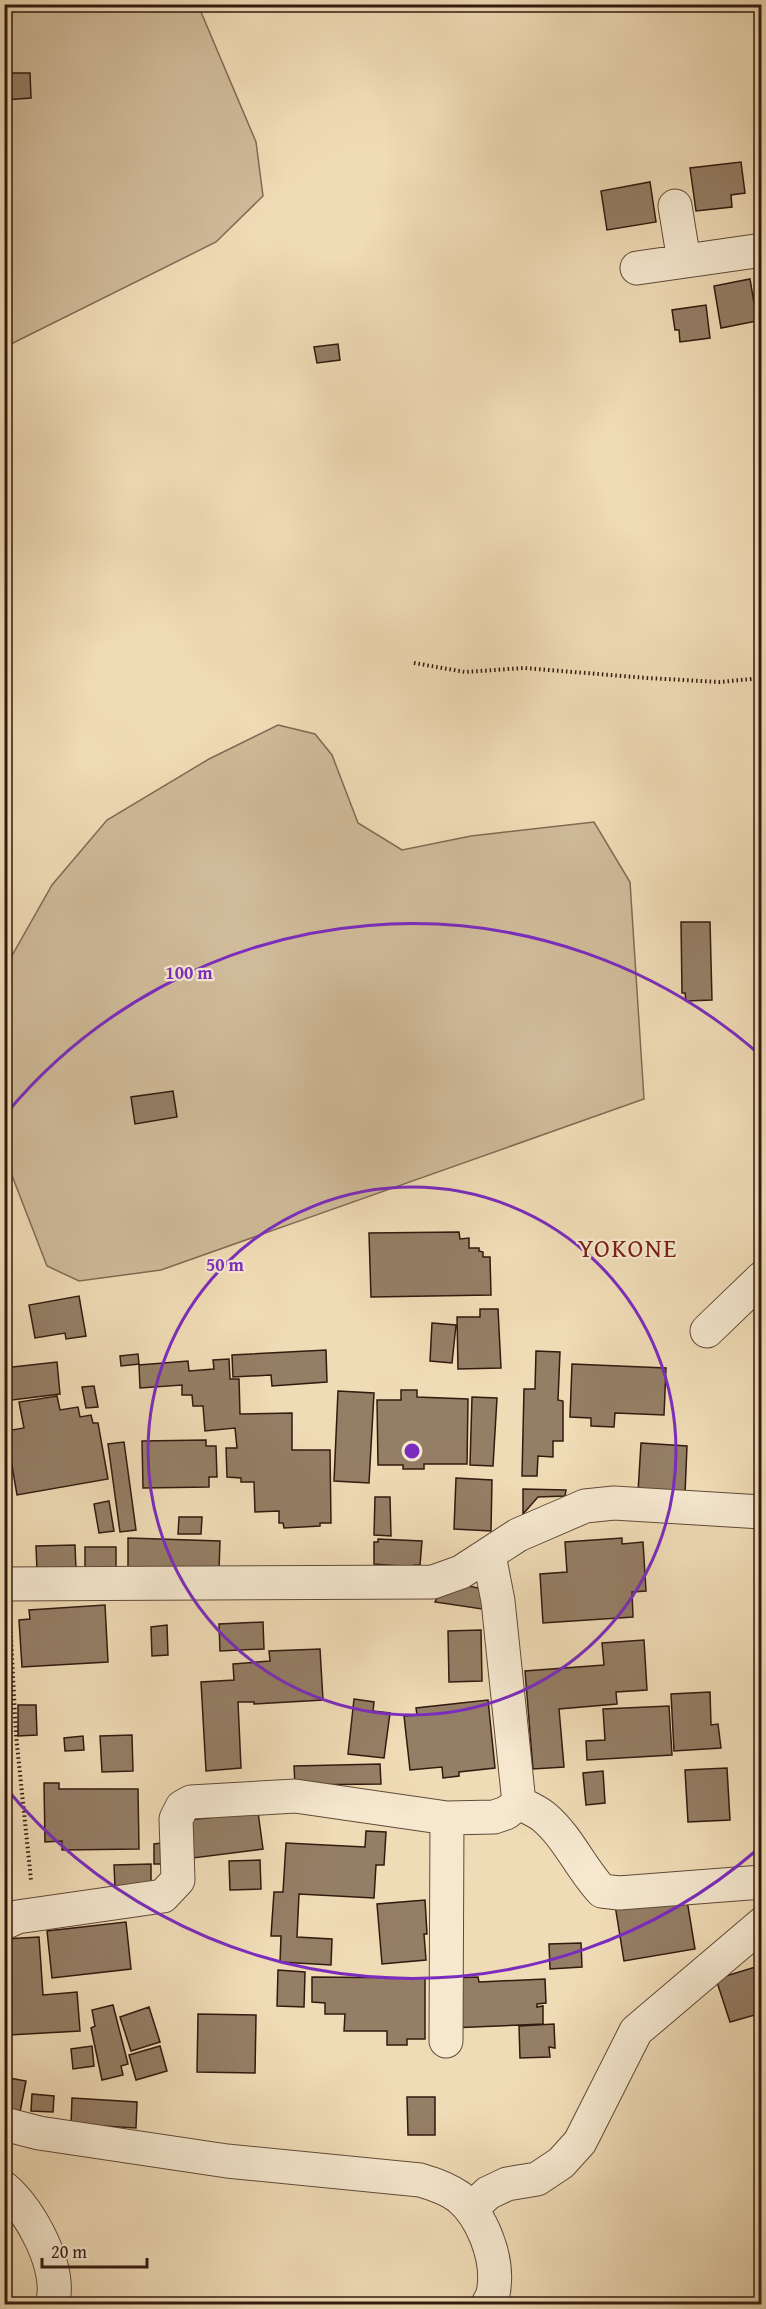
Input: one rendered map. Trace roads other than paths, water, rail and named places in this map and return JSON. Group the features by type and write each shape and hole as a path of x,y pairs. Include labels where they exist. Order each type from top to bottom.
{"street":[{"path":"675,206 684,261"},
{"path":"637,268 762,250"},
{"path":"707,1331 762,1278"},
{"path":"7,1584 433,1582 461,1572 518,1535 585,1506 614,1503 762,1512"},
{"path":"489,1555 498,1601 519,1803"},
{"path":"20,1918 164,1896 178,1880 176,1819 182,1806 191,1802 295,1796 447,1818 494,1817 506,1813 519,1803"},
{"path":"519,1803 544,1816 562,1837 590,1879 602,1891 619,1893 762,1882"},
{"path":"446,2042 447,1818"},
{"path":"471,2208 488,2193 507,2184 537,2179 561,2163 580,2142 636,2031 762,1924"},
{"path":"4,2124 39,2133 227,2161 420,2180 449,2191 471,2208 488,2241 495,2266 494,2288 489,2304"},
{"path":"4,2188 26,2212 50,2263 55,2286 52,2304"}],"district":[{"name":"YOKONE","path":"628,1248"}]}
